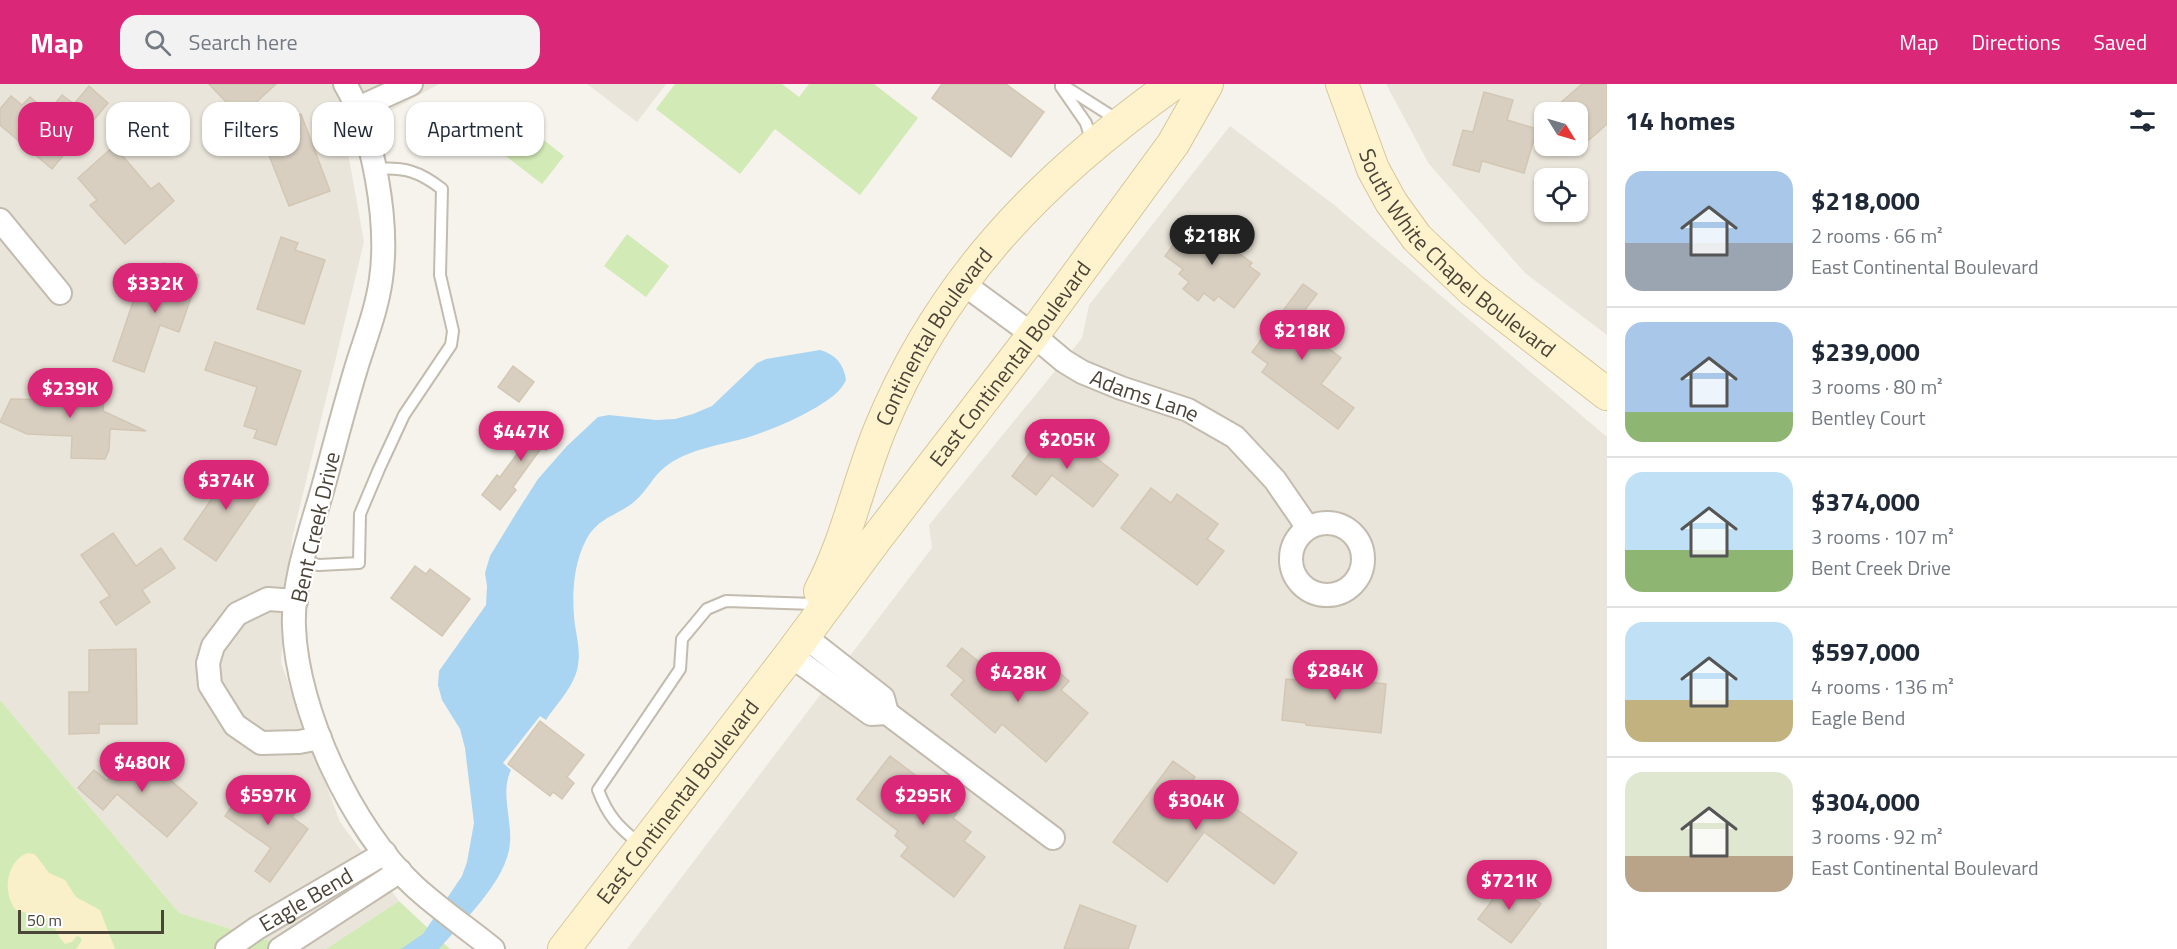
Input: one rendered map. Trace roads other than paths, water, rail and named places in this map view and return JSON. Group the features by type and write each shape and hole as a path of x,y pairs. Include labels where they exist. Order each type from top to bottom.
{"main road":[{"name":"Continental Boulevard","path":"797,645 830,573 880,429 925,338 962,282 1010,223 1053,180 1124,119 1173,84"},
{"name":"East Continental Boulevard","path":"564,949 1033,335 1173,144 1207,84"},
{"path":"1173,144 1228,84"},
{"name":"South White Chapel Boulevard","path":"1340,85 1373,169 1391,202 1417,238 1472,290 1607,394"}],"street":[{"name":"Bent Creek Drive","path":"345,84 353,102"},
{"path":"371,102 411,84"},
{"name":"Bent Creek Drive","path":"372,156 376,169 384,239 381,279 372,320 303,562 294,626 300,676 312,719 354,810 400,871 429,898 493,949"},
{"path":"0,220 60,293"},
{"name":"Adams Lane","path":"962,282 1064,361 1082,372 1121,388 1188,410 1235,437 1275,480 1308,528"},
{"path":"296,601 268,599 237,614 213,646 208,663 210,685 235,725 261,743 299,742 320,738"},
{"path":"797,645 871,714 887,713 1053,838"},
{"name":"Eagle Bend","path":"227,949 257,928 385,853"},
{"name":"Eagle Bend","path":"280,949 400,871"}],"lane":[{"path":"1060,84 1113,117 1124,119"},
{"path":"1060,84 1086,123 1093,145"},
{"path":"303,562 319,565 359,563 360,514 404,415 451,345 453,331 440,275 442,189 425,176 396,168 376,169"},
{"path":"643,846 620,828 604,808 598,790 680,669 682,639 707,609 726,600 814,604"}],"water":[{"path":"820,350 838,360 845,374 844,384 834,395 809,412 774,428 694,452 674,461 653,479 635,501 603,521 591,532 582,549 575,577 573,606 579,652 576,673 546,720 540,716 503,763 511,770 506,787 510,843 501,872 482,900 439,949 401,949 423,934 462,876 474,823 465,748 460,729 442,700 438,685 439,671 486,605 485,573 490,556 538,479 567,446 598,417 609,415 656,420 675,419 693,414 712,406 757,363 766,359"}]}
